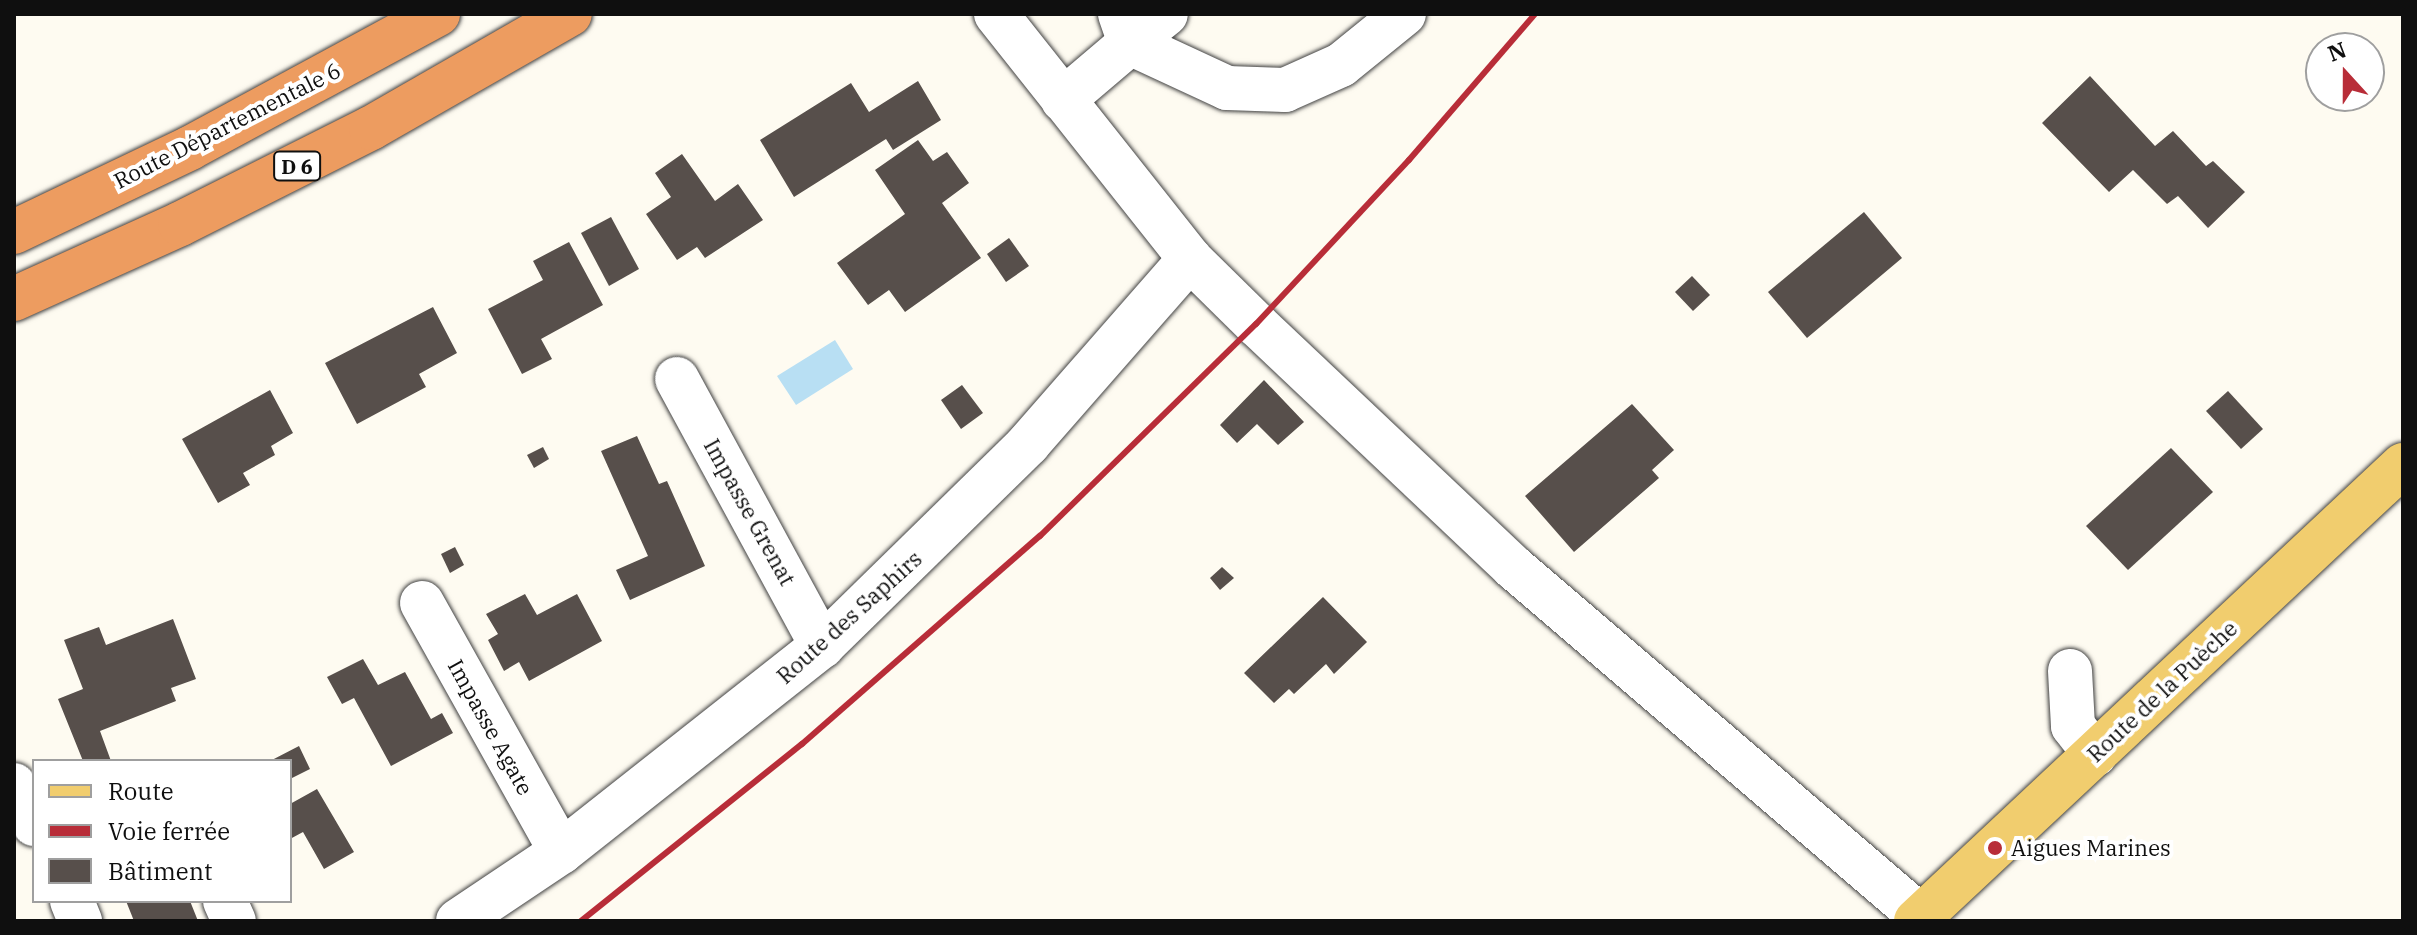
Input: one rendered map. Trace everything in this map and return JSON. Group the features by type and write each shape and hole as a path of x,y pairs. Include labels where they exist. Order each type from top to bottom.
{"highway":[{"name":"Route Départementale 6","path":"14,232 190,148 438,14"},
{"name":"D 6","path":"14,299 180,224 371,128 570,14"}],"main road":[{"name":"Route de la Puèche","path":"1921,920 2403,465"}],"street":[{"path":"996,14 1190,259 1513,567 1921,920"},
{"path":"1063,100 1125,28 1166,14"},
{"path":"1125,28 1227,88 1285,90 1341,65 1404,14"},
{"name":"Route des Saphirs","path":"458,921 561,852 822,646 1028,444 1190,259"},
{"name":"Impasse Grenat","path":"677,379 822,646"},
{"name":"Impasse Agate","path":"422,603 561,852"},
{"path":"2070,671 2073,726 2095,754"},
{"path":"14,785 32,820"}],"water":[{"path":"835,340 853,369 796,405 777,376"}],"building":[{"path":"2090,76 2155,146 2173,131 2206,166 2213,161 2245,192 2208,228 2178,196 2167,204 2133,170 2109,192 2042,123"},
{"path":"918,81 941,120 893,150 886,139 794,197 760,140 851,83 869,112"},
{"path":"918,140 933,161 947,152 969,183 942,203 981,258 905,312 889,290 868,305 837,263 905,214 875,170"},
{"path":"682,154 715,201 738,184 763,220 705,258 697,247 677,260 646,214 671,197 655,173"},
{"path":"1864,212 1902,258 1807,338 1768,292"},
{"path":"611,217 639,269 609,286 581,233"},
{"path":"1009,238 1029,266 1006,282 987,254"},
{"path":"569,242 603,305 541,339 552,359 522,374 488,309 543,280 533,261"},
{"path":"1692,276 1710,295 1693,311 1675,292"},
{"path":"433,307 457,353 419,374 426,387 357,424 325,363"},
{"path":"1264,380 1304,422 1278,445 1257,424 1237,443 1220,425"},
{"path":"962,385 983,413 961,429 941,400"},
{"path":"270,390 293,433 271,446 275,455 243,473 250,485 218,503 182,439"},
{"path":"2228,391 2263,429 2241,449 2206,411"},
{"path":"1632,404 1674,450 1652,470 1659,478 1574,552 1525,496"},
{"path":"637,436 659,484 667,481 705,566 630,600 616,570 648,556 601,451"},
{"path":"543,447 549,459 534,468 527,455"},
{"path":"2171,448 2213,492 2128,570 2086,526"},
{"path":"455,547 464,565 450,573 441,554"},
{"path":"1222,567 1234,578 1220,590 1210,578"},
{"path":"525,594 537,615 577,594 602,641 529,681 519,662 504,671 488,640 498,634 486,614"},
{"path":"1323,597 1367,642 1334,674 1326,664 1294,694 1289,689 1274,703 1244,673"},
{"path":"173,619 196,679 171,688 176,701 100,731 110,759 82,759 58,699 83,689 64,640 99,627 106,645"},
{"path":"363,659 378,685 405,672 431,719 442,713 453,733 391,766 354,698 342,704 327,677"},
{"path":"299,746 310,769 292,778 292,759 274,759"},
{"path":"317,789 354,852 324,869 303,832 292,838 292,803"},
{"path":"127,903 191,903 198,921 134,921"}],"railway":[{"path":"581,921 802,744 1040,536 1256,324 1409,160 1535,14"}],"place":[{"name":"Aigues Marines","path":"1995,848"}]}
